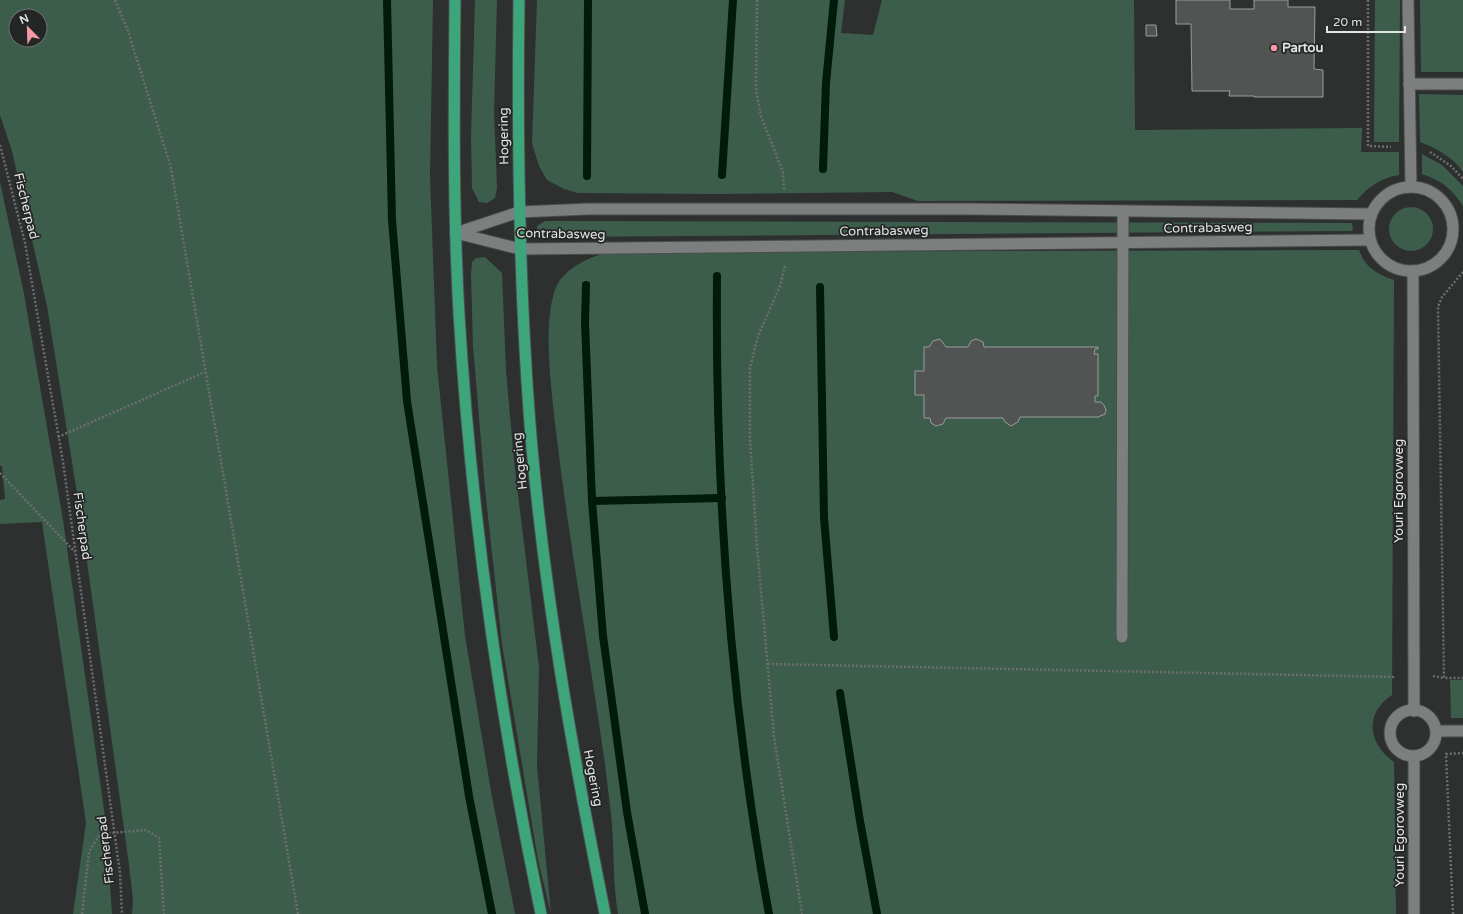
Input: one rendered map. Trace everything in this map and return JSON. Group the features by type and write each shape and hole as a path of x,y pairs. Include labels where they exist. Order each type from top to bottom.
{"highway":[{"path":"455,0 456,233 459,314 465,390 494,652 522,819 541,914"},
{"name":"Hogering","path":"519,0 517,94 520,249 532,448 554,632 575,761 605,914"}],"street":[{"path":"1408,0 1411,187"},
{"path":"1409,84 1463,84"},
{"path":"1411,187 1427,190 1441,199 1458,230 1441,258 1428,267 1413,271 1394,268 1379,256 1370,240 1368,227 1371,214 1380,200 1394,190 1411,187"},
{"name":"Contrabasweg","path":"456,233 519,212 588,209 1123,211 1371,214"},
{"path":"1122,637 1123,211"},
{"name":"Contrabasweg","path":"456,233 520,249 1370,240"},
{"name":"Youri Egorovweg","path":"1413,271 1414,710"},
{"path":"1414,710 1427,715 1433,722 1436,731 1430,748 1423,754 1414,756 1404,754 1395,748 1390,733 1392,723 1399,715 1414,710"},
{"path":"1436,731 1463,731"},
{"name":"Youri Egorovweg","path":"1414,756 1414,914"}],"path":[{"path":"115,0 128,31 171,168 298,914"},
{"path":"757,0 756,90 761,116 783,172 784,209"},
{"path":"1368,0 1368,146 1393,147"},
{"name":"Fischerpad","path":"0,145 25,243 58,437 120,873 122,914"},
{"path":"1426,150 1451,166 1463,179"},
{"path":"785,246 785,270 780,286 758,336 750,368 750,440 756,531 777,759 802,914"},
{"path":"1444,678 1438,307 1442,297 1463,272"},
{"path":"58,437 205,372"},
{"path":"0,473 75,552"},
{"path":"768,664 1398,677"},
{"path":"1431,675 1444,678 1463,678"},
{"path":"1453,914 1446,754 1463,753"},
{"path":"82,914 89,852 100,834 146,830 159,838 164,914"}],"green space":[{"path":"0,0 433,0 430,176 437,366 465,636 492,797 515,914 132,914 133,900 129,865 81,518 47,306 12,151 0,115"},
{"path":"475,0 497,0 494,112 497,188 495,198 487,203 479,202 472,188 471,136"},
{"path":"537,0 845,0 841,33 873,35 882,0 1134,0 1135,130 1362,128 1361,152 1399,152 1399,175 1376,183 1357,200 918,201 892,192 715,194 578,193 564,189 547,180 539,166 532,143"},
{"path":"1375,0 1400,0 1399,142 1374,142"},
{"path":"1420,0 1463,0 1463,72 1421,72"},
{"path":"1419,94 1463,95 1463,172 1444,154 1420,142"},
{"path":"1422,154 1442,165 1463,186 1463,206 1446,186 1435,179 1422,174"},
{"path":"0,182 24,294 63,520 106,824 112,914 73,914 86,823 42,522 0,524 0,500 5,499 2,466 0,466"},
{"path":"1407,207 1415,207 1427,213 1433,225 1433,233 1427,245 1415,251 1407,251 1395,245 1389,233 1389,225 1395,213"},
{"path":"545,221 1352,223 1353,231 546,237 537,230 537,226"},
{"path":"1359,250 1372,270 1394,280 1392,695 1383,702 1377,711 1373,719 1373,728 1375,738 1379,746 1385,755 1394,762 1396,914 618,914 614,880 612,823 605,764 560,466 550,374 549,320 551,304 555,290 570,270 586,260 611,252"},
{"path":"485,257 502,273 506,370 514,461 539,667 537,766 551,914 538,860 502,644 485,489 473,346 471,274 472,262 476,258"},
{"path":"1450,680 1463,680 1463,718 1451,718"}],"building":[{"path":"1176,0 1230,0 1230,9 1254,9 1254,0 1288,0 1288,7 1315,7 1314,69 1323,70 1323,97 1229,96 1230,91 1192,91 1191,24 1176,24"},
{"path":"1146,25 1156,25 1157,36 1146,36"},
{"path":"940,339 946,347 968,347 971,341 976,339 983,342 984,347 1098,347 1098,349 1095,349 1094,354 1098,354 1098,396 1095,396 1095,402 1101,402 1104,405 1106,410 1105,414 1098,417 1020,417 1018,422 1011,426 1005,422 1003,418 946,418 943,424 936,426 931,423 930,418 924,418 924,395 915,395 915,371 924,371 924,347 929,347 933,341"}],"waterway":[{"path":"387,0 392,220 407,401 469,796 492,914"},
{"path":"587,176 588,0"},
{"path":"722,175 733,0"},
{"path":"823,169 826,83 834,0"},
{"path":"717,276 719,436 722,516 728,596 744,756 755,835 769,914"},
{"path":"586,285 585,322 592,501 603,636 627,812 645,914"},
{"path":"820,287 824,518 834,637"},
{"path":"592,501 722,498"},
{"path":"840,693 860,821 877,914"}],"place":[{"name":"Partou","path":"1274,48"}]}
